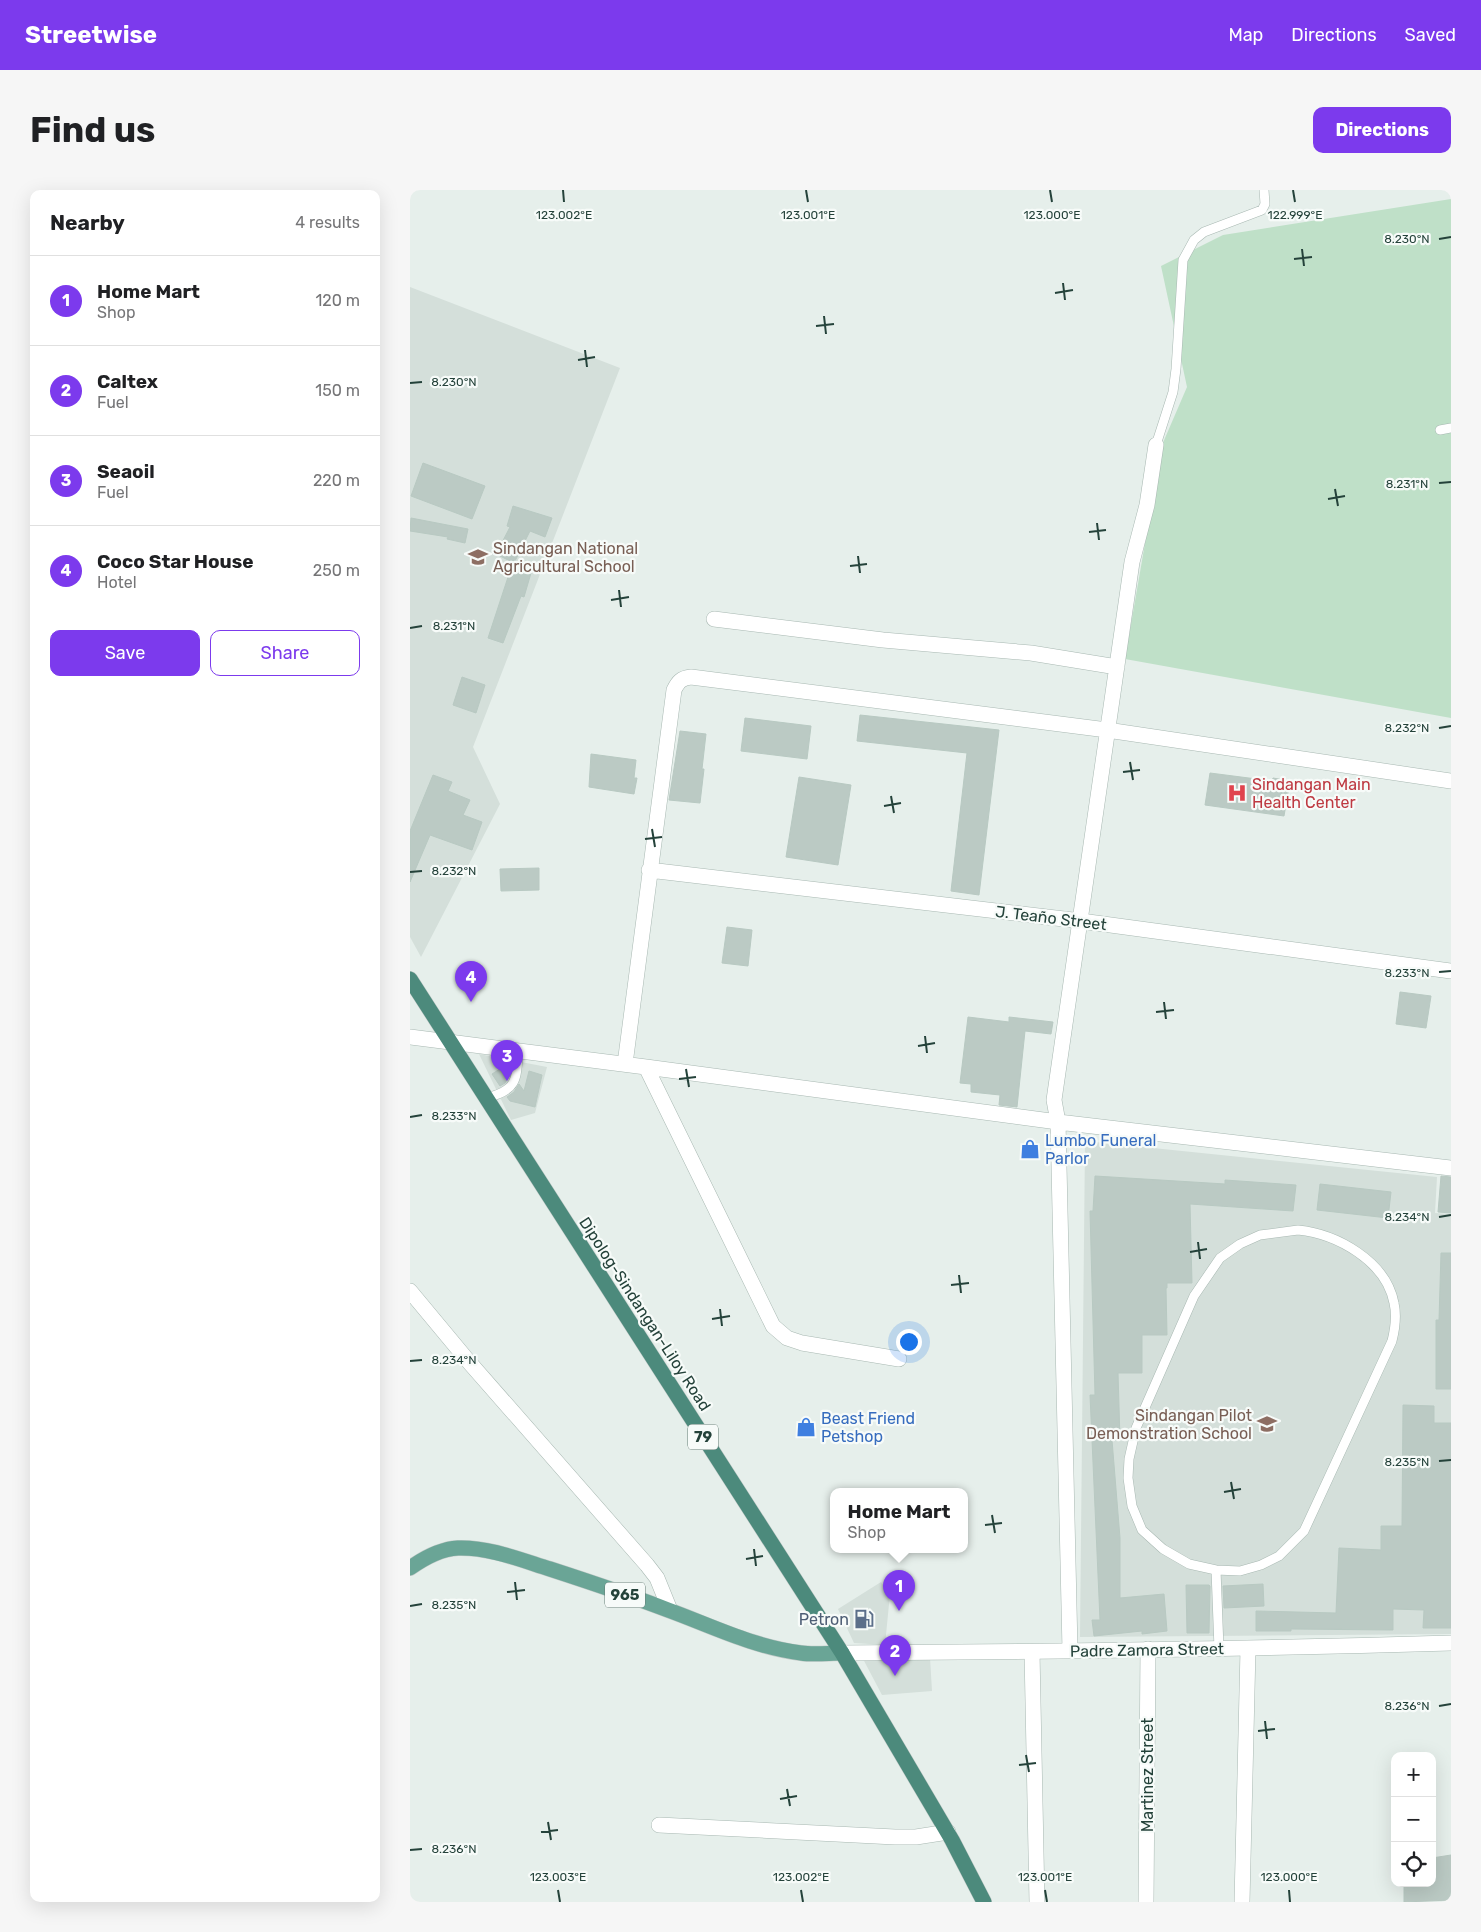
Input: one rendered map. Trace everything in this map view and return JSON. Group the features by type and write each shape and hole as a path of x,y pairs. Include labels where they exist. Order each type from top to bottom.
{"highway":[{"name":"Dipolog-Sindangan-Liloy Road","path":"410,979 842,1653 948,1832 984,1902"}],"main road":[{"name":"965","path":"410,1568 424,1558 441,1551 457,1548 475,1549 521,1560 670,1610 732,1636 773,1648 803,1653 842,1653"}],"street":[{"path":"1070,1650 1058,1122 1054,1100 1132,562 1147,505 1156,446"},
{"path":"714,618 883,640 1031,653 1117,667"},
{"path":"625,1064 674,690 677,684 684,678 691,677 1107,730 1451,781"},
{"name":"J. Teaño Street","path":"649,870 1081,921 1451,971"},
{"path":"410,1038 518,1050 1058,1122 1451,1168"},
{"path":"646,1067 773,1326 788,1338 802,1343 899,1359"},
{"path":"412,1296 647,1564 657,1578 670,1610"},
{"name":"Padre Zamora Street","path":"842,1653 1248,1649 1451,1642"},
{"name":"Martinez Street","path":"1146,1902 1148,1649"},
{"path":"1242,1902 1248,1649"},
{"path":"1032,1652 1038,1902"},
{"path":"659,1825 895,1837 922,1837 948,1832"}],"lane":[{"path":"1156,446 1173,392 1183,260 1194,240 1204,232 1262,210 1265,204 1264,190"},
{"path":"1440,430 1451,428"},
{"path":"485,1098 500,1095 514,1083 518,1050"},
{"path":"1298,1230 1316,1232 1336,1240 1359,1253 1375,1267 1388,1285 1394,1303 1395,1325 1392,1341 1304,1531 1279,1556 1262,1564 1240,1571 1216,1570 1189,1564 1163,1549 1142,1530 1132,1506 1128,1478 1129,1459 1136,1428 1194,1296 1220,1258 1240,1244 1260,1235 1298,1230"},
{"path":"1216,1570 1218,1649"}],"shaded area":[{"name":"Sindangan National Agricultural School","path":"410,287 620,368 473,747 500,804 421,957 410,937"},
{"path":"479,1054 547,1067 535,1113 511,1120"},
{"name":"Sindangan Pilot Demonstration School","path":"1085,1141 1437,1177 1435,1213 1451,1214 1451,1634 1080,1637"},
{"path":"881,1582 890,1594 885,1645 854,1643 838,1609"},
{"path":"862,1657 930,1658 932,1691 882,1695"}],"green space":[{"path":"1451,199 1451,718 1125,659 1162,445 1187,387 1161,266 1223,235"}],"building":[{"path":"423,463 485,486 472,519 411,496"},
{"path":"513,506 552,518 545,537 530,531 514,563 496,554 510,527 507,526"},
{"path":"411,518 468,529 465,543 447,539 448,537 410,531"},
{"path":"511,568 531,573 524,597 521,596 503,643 488,638"},
{"path":"462,677 485,685 476,713 453,705"},
{"path":"860,715 999,730 979,895 951,891 967,753 857,741"},
{"path":"745,718 811,726 807,759 741,751"},
{"path":"680,731 706,734 700,803 669,800"},
{"path":"591,754 636,760 634,778 637,778 634,794 589,787"},
{"name":"Sindangan Main Health Center","path":"1210,773 1272,781 1273,778 1290,781 1284,816 1205,805"},
{"path":"433,775 452,782 448,791 470,800 463,815 482,822 472,850 430,835 410,882 410,831"},
{"path":"799,777 851,785 838,865 786,857"},
{"path":"539,868 539,890 501,891 500,869"},
{"path":"727,927 752,930 748,966 722,963"},
{"path":"1400,992 1431,996 1426,1028 1396,1024"},
{"path":"968,1017 1009,1022 1009,1017 1053,1022 1051,1034 1025,1031 1017,1107 999,1105 1000,1095 971,1092 971,1084 960,1083"},
{"path":"506,1065 510,1075 505,1083 500,1086 492,1074"},
{"path":"529,1071 542,1075 535,1107 510,1101 507,1097 514,1092 519,1084 524,1091"},
{"path":"1095,1176 1225,1184 1225,1180 1296,1185 1293,1211 1190,1204 1192,1283 1167,1283 1167,1335 1142,1335 1142,1373 1118,1373 1120,1440 1112,1440 1120,1538 1120,1598 1164,1594 1167,1631 1142,1634 1142,1631 1094,1636 1092,1620 1100,1620 1090,1395 1095,1395 1090,1211 1093,1211"},
{"path":"1441,1176 1451,1177 1451,1213 1438,1212"},
{"path":"1320,1184 1391,1192 1388,1218 1317,1210"},
{"path":"1441,1253 1451,1253 1451,1389 1436,1389 1436,1320 1439,1320"},
{"path":"1403,1405 1434,1406 1434,1423 1451,1423 1451,1628 1423,1628 1424,1610 1393,1609 1393,1630 1291,1629 1291,1631 1256,1631 1256,1611 1336,1613 1339,1548 1381,1550 1381,1526 1402,1526"},
{"path":"1263,1584 1264,1606 1224,1608 1223,1586"},
{"path":"1186,1585 1210,1586 1209,1633 1187,1633"},
{"path":"1451,1855 1451,1900 1404,1902 1404,1887 1436,1887 1436,1857"}],"place":[{"name":"Sindangan National Agricultural School","path":"478,557"},
{"name":"Sindangan Main Health Center","path":"1237,793"},
{"name":"Coco Star House","path":"471,1002"},
{"name":"Seaoil","path":"507,1081"},
{"name":"Lumbo Funeral Parlor","path":"1030,1149"},
{"name":"Sindangan Pilot Demonstration School","path":"1267,1424"},
{"name":"Beast Friend Petshop","path":"806,1427"},
{"name":"Home Mart","path":"899,1611"},
{"name":"Petron","path":"864,1619"},
{"name":"Caltex","path":"895,1676"}]}
